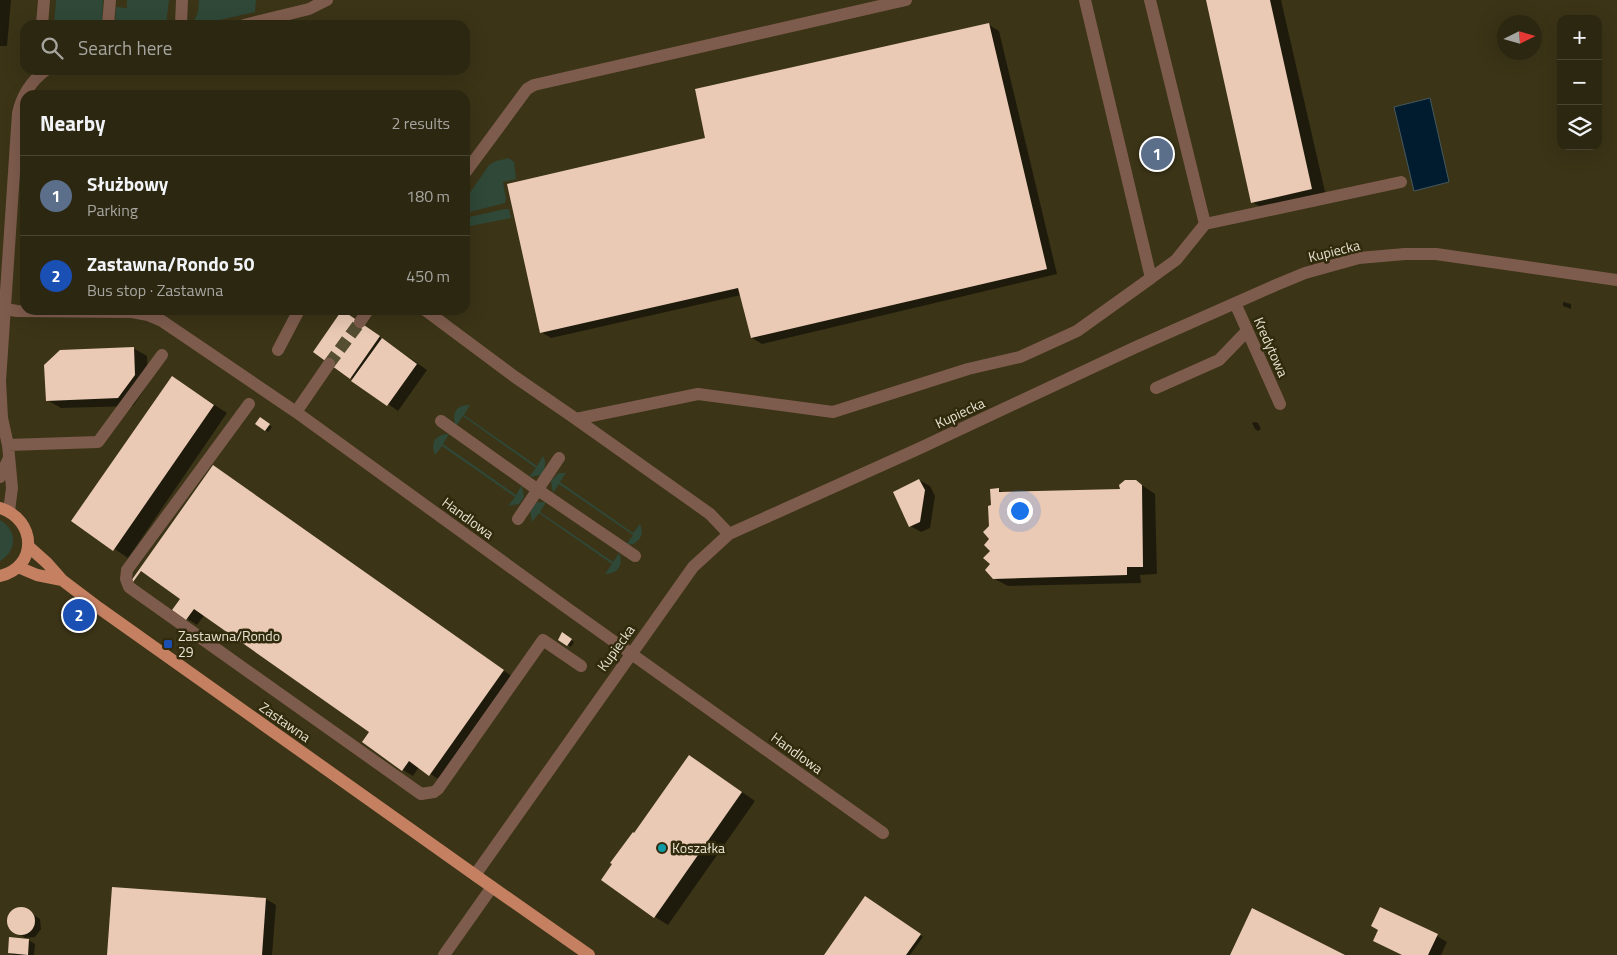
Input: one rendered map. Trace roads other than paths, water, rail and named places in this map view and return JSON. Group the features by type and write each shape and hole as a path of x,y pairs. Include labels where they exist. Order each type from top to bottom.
{"main road":[{"path":"0,576 18,567 28,546 27,532 20,520 5,509"},
{"name":"Zastawna","path":"28,546 62,580 99,608 589,955"},
{"name":"Zastawna","path":"18,567 37,575 62,580"}],"street":[{"path":"42,20 44,0"},
{"path":"108,20 110,0"},
{"path":"181,20 182,0"},
{"path":"260,20 327,0"},
{"path":"470,166 527,90 534,85 906,0"},
{"path":"1086,0 1151,278"},
{"path":"1150,0 1206,224"},
{"path":"27,90 39,75"},
{"path":"5,509 12,488 8,452 1,418 0,381 18,113 20,107"},
{"path":"576,418 698,394 833,412 968,369 1020,357 1077,331 1176,260 1206,224 1401,182"},
{"name":"Kupiecka","path":"474,875 693,567 729,534 1276,284 1334,264 1359,258 1405,254 1436,254 1617,280"},
{"name":"Kredytowa","path":"1235,303 1280,404"},
{"name":"Handlowa","path":"5,310 20,310"},
{"name":"Handlowa","path":"148,315 162,321 296,412 883,833"},
{"path":"278,350 296,315"},
{"path":"360,322 365,315"},
{"path":"432,315 515,377 576,418 710,514 729,534"},
{"path":"1156,388 1219,360 1247,331"},
{"path":"8,452 98,442 162,355"},
{"path":"296,412 329,364"},
{"path":"249,404 127,570 126,579 130,587 421,794 434,792 438,789 542,640 581,666"},
{"path":"442,421 634,556"},
{"path":"0,477 8,452"},
{"path":"518,519 559,458"},
{"path":"444,955 492,887"}],"water":[{"path":"1430,98 1449,182 1414,191 1394,107"}],"tunnel":[{"path":"329,364 360,322"}],"place":[{"name":"Służbowy","path":"1157,154"},
{"name":"Zastawna/Rondo 50","path":"79,615"},
{"name":"Zastawna/Rondo 29","path":"168,644"},
{"name":"Koszałka","path":"662,848"}]}
